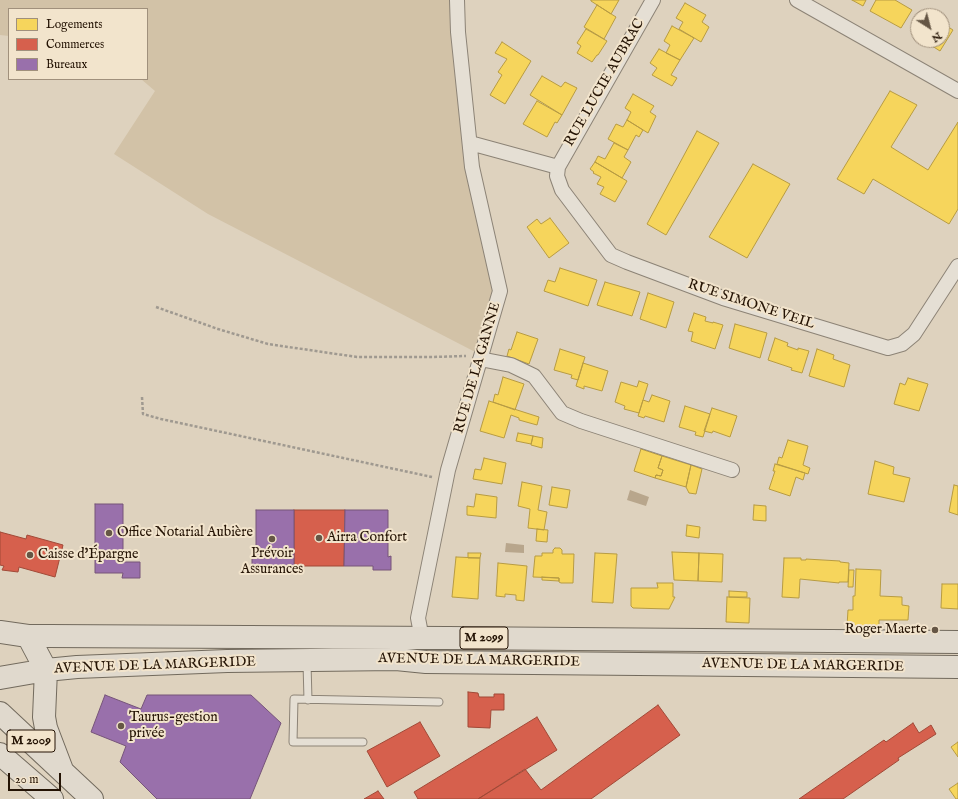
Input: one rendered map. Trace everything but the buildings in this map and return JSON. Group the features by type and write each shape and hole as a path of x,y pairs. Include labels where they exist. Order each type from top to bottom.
{"main road":[{"name":"AVENUE DE LA MARGERIDE","path":"8,634 424,650 958,667"},
{"name":"M 2099","path":"8,634 46,670"},
{"name":"AVENUE DE LA MARGERIDE","path":"0,678 46,670 77,667 227,661 396,659 424,650 447,638 958,642"},
{"path":"46,670 44,717 46,728 62,770"},
{"name":"M 2009","path":"0,713 92,799"},
{"name":"M 2009","path":"0,754 52,799"}],"street":[{"name":"RUE DE LA GANNE","path":"424,650 418,618 446,480 500,291 472,167 458,32 457,0"},
{"name":"RUE LUCIE AUBRAC","path":"558,167 653,0"},
{"path":"797,0 958,91"},
{"path":"470,143 558,167"},
{"name":"RUE SIMONE VEIL","path":"558,167 557,176 562,190 610,255 723,298 888,348 902,344 914,334 958,266"},
{"path":"480,357 511,365 534,376 562,413 581,421 732,470"}],"lane":[{"path":"307,661 308,700"},
{"path":"363,742 293,742 294,699 440,702"}],"path":[{"path":"156,307 218,329 268,344 357,357 480,357"},
{"path":"142,397 143,414 161,419 446,480"}],"shaded area":[{"path":"0,0 457,0 472,167 500,291 481,355 208,214 114,154 155,91 142,80 148,80 148,8 8,8 8,36 0,35"},
{"path":"630,490 649,497 646,506 627,500"},
{"path":"506,543 524,545 524,553 505,552"}],"place":[{"name":"Office Notarial Aubière","path":"109,533"},
{"name":"Airra Confort","path":"319,538"},
{"name":"Prévoir Assurances","path":"272,539"},
{"name":"Caisse d'Épargne","path":"30,555"},
{"name":"Roger Maerte","path":"935,630"},
{"name":"Taurus-gestion privée","path":"121,726"}]}
